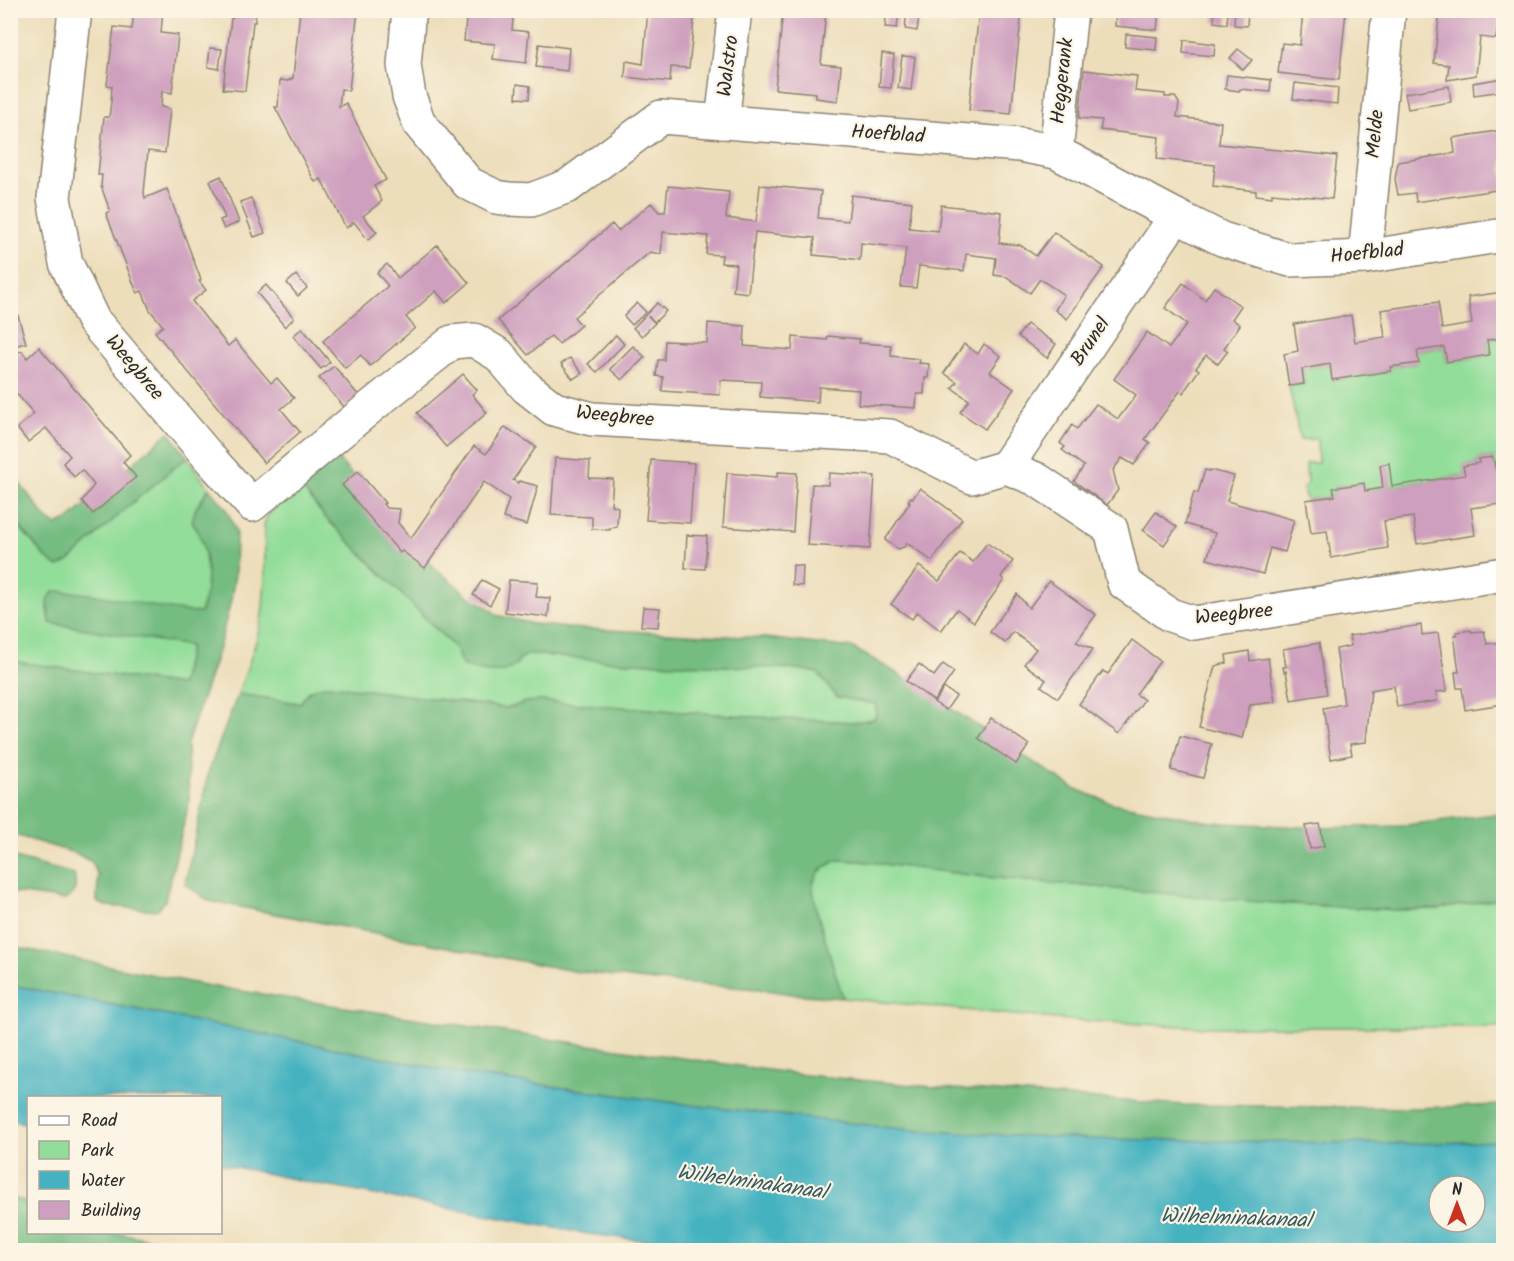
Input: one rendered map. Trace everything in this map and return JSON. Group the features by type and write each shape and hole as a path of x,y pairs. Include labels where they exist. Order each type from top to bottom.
{"street":[{"name":"Weegbree","path":"75,10 54,198 66,263 93,320 252,505 452,342 474,340 499,355 526,387 554,409 592,418 890,436 972,477 1006,467 1036,479 1111,530 1124,583 1170,615 1194,623 1503,574"},
{"name":"Hoefblad","path":"409,10 404,65 409,96 419,123 468,183 496,197 509,200 531,200 568,186 661,117 1020,146 1056,152 1222,239 1290,260 1365,257 1503,235"},
{"name":"Walstro","path":"722,122 735,10"},
{"name":"Heggerank","path":"1056,152 1071,10"},
{"name":"Melde","path":"1365,257 1389,10"},
{"name":"Brunel","path":"1006,467 1176,216"}],"green space":[{"path":"1503,337 1503,470 1496,471 1493,457 1478,459 1479,463 1464,466 1465,475 1365,491 1363,483 1334,487 1335,496 1306,500 1303,488 1307,484 1306,463 1318,463 1317,439 1300,440 1289,386 1304,384 1302,369 1330,364 1333,380 1390,371 1390,367 1417,363 1416,351 1444,347 1447,362 1489,355 1487,340"},
{"path":"169,432 187,457 125,509 69,561 58,567 46,558 11,516 10,471 47,519 56,525 68,520"},
{"path":"187,457 209,488 196,508 193,521 202,542 207,566 206,590 200,613 174,610 122,634 190,646 181,685 11,661 10,516 46,558 58,567 69,561 125,509"},
{"path":"337,458 434,567 467,595 492,610 496,615 533,624 568,628 765,638 853,648 890,669 1075,789 1112,803 1211,822 1318,828 1397,826 1503,813 1503,898 1439,909 1397,910 1259,902 986,877 837,860 820,870 813,882 813,891 817,912 843,998 654,981 573,971 209,901 185,884 209,770 238,694 298,703 312,689 329,685 505,708 525,702 539,701 855,722 874,719 876,714 876,704 837,697 818,673 798,669 610,661 529,654 509,669 496,672 482,671 462,665 455,648 325,517 301,487"},
{"path":"301,487 325,517 456,648 462,665 481,671 496,672 509,669 529,654 610,661 798,669 818,673 837,697 876,704 876,714 874,719 855,722 539,701 525,702 505,708 329,685 308,691 298,703 238,694 255,644 262,614 265,581 264,525 269,514"},
{"path":"209,488 226,508 236,531 235,574 218,651 187,744 189,802 165,901 157,910 106,906 97,902 98,876 92,862 75,853 11,834 11,661 181,685 190,646 50,623 47,600 54,591 72,592 200,613 206,591 207,566 202,542 192,521 196,508"},
{"path":"11,857 74,874 73,892 65,900 11,892"},
{"path":"837,860 986,877 1289,904 1397,910 1439,909 1503,898 1503,1027 1201,1027 1066,1020 843,998 819,920 813,890 818,874"},
{"path":"10,946 209,986 575,1043 805,1075 955,1089 1185,1105 1414,1108 1503,1105 1503,1141 1409,1144 1093,1139 920,1131 691,1105 476,1076 11,985"},
{"path":"11,1197 27,1203 27,1234 126,1234 199,1250 11,1250"}],"water":[{"name":"Wilhelminakanaal","path":"11,985 476,1076 691,1105 920,1131 1093,1139 1409,1144 1503,1141 1503,1250 726,1250 588,1234 326,1186 222,1164 222,1096 27,1096 27,1124 11,1120"}],"building":[{"path":"10,10 17,10 14,34 10,34"},
{"path":"134,10 163,10 161,33 178,35 172,93 162,91 161,107 170,109 165,153 148,151 145,198 167,189 201,280 199,281 206,290 192,301 228,346 235,340 271,383 277,378 294,398 281,409 300,432 264,463 155,332 163,326 150,310 142,291 137,293 106,213 110,211 101,186 102,175 98,175 104,117 109,117 111,102 112,86 107,85 114,27 132,29"},
{"path":"234,10 256,10 245,91 223,89 231,18 233,18"},
{"path":"300,10 358,10 349,90 341,89 339,107 346,103 386,180 374,186 382,201 363,216 377,232 368,240 354,222 346,228 321,179 315,182 275,107 278,107 280,80 288,81 293,78"},
{"path":"467,10 514,10 512,30 529,32 526,63 493,59 495,44 464,41"},
{"path":"648,10 695,10 689,68 671,67 670,82 625,77 626,61 643,64"},
{"path":"783,10 826,10 821,64 841,66 838,101 816,98 816,93 775,89"},
{"path":"887,10 899,10 897,28 885,27"},
{"path":"907,10 920,10 917,31 905,29"},
{"path":"979,10 1022,10 1011,114 969,110"},
{"path":"1116,10 1159,10 1157,30 1115,26"},
{"path":"1215,10 1228,10 1227,24 1214,22"},
{"path":"1235,10 1248,10 1247,26 1234,25"},
{"path":"1303,10 1346,10 1339,80 1278,73 1282,43 1300,45"},
{"path":"1440,10 1499,10 1496,39 1480,37 1476,75 1447,80 1449,65 1434,63"},
{"path":"1126,34 1157,37 1156,50 1125,47"},
{"path":"1184,40 1215,44 1214,56 1183,53"},
{"path":"539,44 569,48 567,71 536,67"},
{"path":"210,48 222,49 219,69 208,67"},
{"path":"1238,49 1252,60 1243,70 1230,58"},
{"path":"882,53 894,55 891,88 879,87"},
{"path":"902,56 915,57 911,90 898,88"},
{"path":"1084,70 1137,76 1135,91 1175,97 1179,103 1177,117 1221,122 1219,144 1337,156 1332,199 1272,193 1272,197 1256,195 1256,191 1213,186 1215,165 1157,159 1159,137 1100,130 1102,120 1079,118"},
{"path":"1227,75 1271,80 1270,92 1225,89"},
{"path":"1503,78 1503,91 1474,95 1473,83"},
{"path":"1295,83 1338,88 1337,104 1293,99"},
{"path":"517,84 530,86 529,99 516,98"},
{"path":"1449,86 1451,102 1408,109 1405,93"},
{"path":"1503,130 1503,189 1416,202 1415,193 1398,195 1395,179 1398,162 1455,153 1453,138"},
{"path":"221,176 239,222 224,229 220,220 225,218 210,181"},
{"path":"760,185 821,191 818,218 848,221 851,195 912,202 909,228 938,231 941,205 1002,212 999,243 1020,245 1036,256 1054,232 1104,267 1067,319 1055,310 1064,295 1040,279 1030,293 1007,277 994,275 996,258 966,254 964,271 919,266 916,288 901,287 906,248 861,243 860,260 813,255 815,238 755,232 748,293 733,291 736,264 721,263 722,255 706,254 708,236 663,232 661,254 650,252 574,317 581,325 559,344 551,336 528,355 498,320 612,224 618,231 651,203 659,212 665,212 668,186 729,192 726,218 756,222"},
{"path":"251,198 265,233 254,237 240,202"},
{"path":"437,245 469,283 446,303 436,291 406,317 415,328 370,366 361,355 345,368 323,341 388,286 377,273 387,264 398,278"},
{"path":"296,275 307,288 298,296 287,283"},
{"path":"1183,283 1205,300 1214,287 1241,306 1232,319 1240,325 1224,348 1228,351 1218,364 1206,355 1196,368 1199,370 1183,393 1180,391 1145,439 1150,443 1134,465 1122,458 1113,470 1118,490 1107,505 1074,481 1084,466 1062,450 1065,447 1060,443 1072,425 1077,429 1096,404 1118,419 1136,395 1114,379 1147,332 1169,348 1187,324 1165,308"},
{"path":"266,285 294,318 285,327 257,293"},
{"path":"10,288 26,343 10,347"},
{"path":"1503,292 1503,338 1487,340 1489,355 1447,362 1444,347 1417,351 1419,363 1390,367 1391,371 1332,380 1330,364 1302,369 1304,384 1289,386 1284,354 1298,351 1294,324 1351,315 1355,342 1385,337 1381,310 1438,302 1442,329 1472,324 1468,297"},
{"path":"637,303 646,312 632,325 624,316"},
{"path":"657,303 666,311 655,322 648,316 655,323 642,336 633,328"},
{"path":"708,323 745,326 744,346 792,350 793,337 827,340 828,336 860,339 859,343 891,345 891,356 920,359 919,363 929,364 924,394 917,394 916,408 858,404 859,390 819,387 818,402 760,397 761,382 721,380 720,395 662,391 663,377 656,376 658,360 664,360 665,341 707,343"},
{"path":"1027,324 1056,344 1047,358 1018,336"},
{"path":"302,328 330,362 321,369 293,336"},
{"path":"616,335 624,344 597,372 588,364"},
{"path":"964,344 978,354 984,344 1001,356 990,372 1014,389 985,429 960,412 969,400 952,388 957,382 944,373"},
{"path":"633,346 645,357 622,380 610,369"},
{"path":"39,347 130,455 123,462 136,477 93,514 82,501 94,485 82,470 74,477 63,463 70,456 46,428 28,442 17,428 34,414 10,386 10,354 22,351 27,358"},
{"path":"570,358 582,373 573,379 561,364"},
{"path":"334,366 359,396 345,408 319,378"},
{"path":"463,374 477,390 472,394 487,413 446,447 417,413"},
{"path":"505,427 536,447 513,480 538,486 527,525 503,518 509,499 484,482 425,568 402,551 400,553 342,485 358,471 385,503 383,504 386,508 400,509 398,523 411,538 474,446 486,454"},
{"path":"1493,457 1496,471 1503,470 1503,517 1500,504 1471,508 1475,535 1417,544 1413,517 1384,521 1388,548 1331,558 1327,531 1311,533 1306,500 1335,496 1333,488 1364,483 1365,491 1383,488 1380,465 1389,463 1392,486 1394,486 1465,475 1463,466 1479,463 1478,459"},
{"path":"555,458 590,461 589,478 613,479 611,505 618,507 617,527 610,528 610,530 592,529 592,517 551,515"},
{"path":"651,460 694,463 690,523 646,520"},
{"path":"1205,470 1234,476 1227,501 1294,520 1285,552 1270,548 1263,574 1207,559 1215,533 1185,524 1194,492 1198,493"},
{"path":"778,472 797,473 793,532 723,527 727,473 777,477"},
{"path":"829,473 875,476 870,549 807,545 812,484 828,485"},
{"path":"920,488 962,519 932,561 907,543 898,549 885,540 910,502 908,501"},
{"path":"1156,512 1177,527 1164,545 1143,530"},
{"path":"687,535 707,536 705,569 685,568"},
{"path":"987,543 1013,561 1001,577 1004,580 974,622 957,609 941,631 917,612 912,619 891,604 919,566 939,581 960,553 973,562"},
{"path":"793,565 803,566 802,586 792,585"},
{"path":"482,580 499,589 490,605 473,595"},
{"path":"509,580 538,582 536,597 550,598 548,617 505,612"},
{"path":"1049,581 1096,615 1076,642 1093,649 1058,698 1041,686 1046,680 1024,664 1036,649 1013,632 1005,643 990,632 1017,594 1029,608"},
{"path":"643,607 660,608 658,627 641,626"},
{"path":"1421,625 1422,635 1438,633 1447,691 1436,692 1437,701 1397,707 1394,686 1371,690 1366,742 1350,744 1352,755 1331,759 1323,708 1344,704 1336,649 1351,646 1349,636"},
{"path":"1471,630 1471,632 1484,631 1487,644 1502,642 1503,704 1465,710 1462,688 1457,688 1455,672 1459,672 1454,635 1457,635 1457,632"},
{"path":"1132,640 1160,661 1136,694 1144,700 1119,734 1079,704 1103,671 1108,674"},
{"path":"1319,643 1327,694 1291,700 1286,671 1284,672 1283,667 1286,667 1283,649"},
{"path":"1249,651 1250,661 1268,658 1275,702 1250,705 1242,738 1199,727 1215,666 1227,663 1226,655"},
{"path":"919,664 934,676 943,664 954,672 934,701 906,681"},
{"path":"944,688 956,696 946,710 934,702"},
{"path":"991,718 1029,745 1016,764 978,738"},
{"path":"1180,736 1212,744 1203,778 1171,770"},
{"path":"1320,824 1324,846 1310,849 1306,826"}]}
